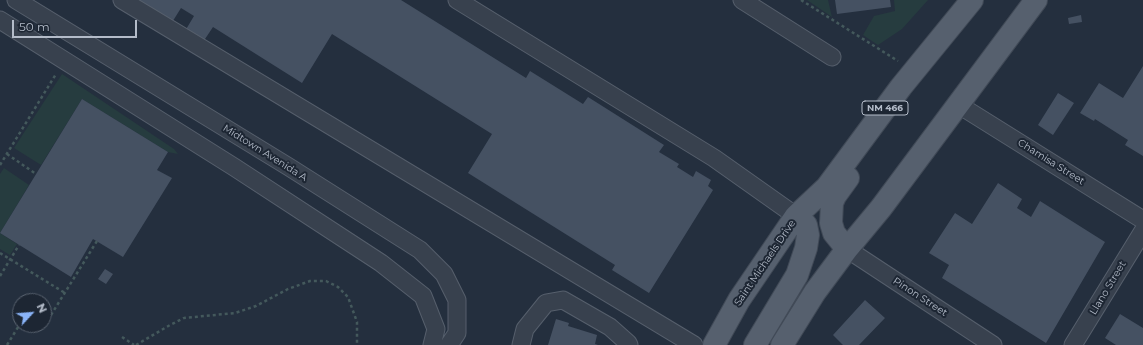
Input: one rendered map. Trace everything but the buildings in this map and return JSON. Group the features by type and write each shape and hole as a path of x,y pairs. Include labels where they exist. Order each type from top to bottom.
{"main road":[{"path":"755,345 797,275 806,248 808,235 806,226 796,216 815,184 871,105 957,0"},
{"name":"Saint Michaels Drive","path":"714,345 739,300 796,216 827,186 901,87 972,0"},
{"path":"782,345 815,292 959,105 1036,0"},
{"path":"847,249 834,233 831,223 832,203 835,196 886,126 901,87"}],"street":[{"name":"Midtown Avenida A","path":"16,0 420,250 444,274 457,300 456,333 449,345"},
{"path":"122,0 694,345"},
{"path":"457,0 714,158 796,216"},
{"path":"742,0 832,56"},
{"path":"0,20 234,167 381,263 423,296 436,329 432,345"},
{"name":"Chamisa Street","path":"959,105 1143,220"},
{"name":"Llano Street","path":"1073,345 1143,231"},
{"name":"Pinon Street","path":"847,249 993,345"},
{"path":"521,345 525,329 546,303 563,300 610,327 629,345"}],"path":[{"path":"801,0 898,61"},
{"path":"0,165 60,69"},
{"path":"7,154 36,174"},
{"path":"52,313 97,241"},
{"path":"0,276 19,245"},
{"path":"0,253 65,293"},
{"path":"122,337 135,345 170,324 184,318 235,313 256,306 288,289 310,281 326,281 338,287 348,297 357,322 358,345"},
{"path":"7,345 14,333"}],"green space":[{"path":"807,0 828,0 832,17"},
{"path":"894,0 928,0 902,29 878,45 863,35 874,16 895,11"},
{"path":"62,74 174,149 178,154 168,152 82,99 41,165 14,148"},
{"path":"4,168 29,185 0,233 0,174"},
{"path":"0,233 17,244 10,255 0,249"}]}
